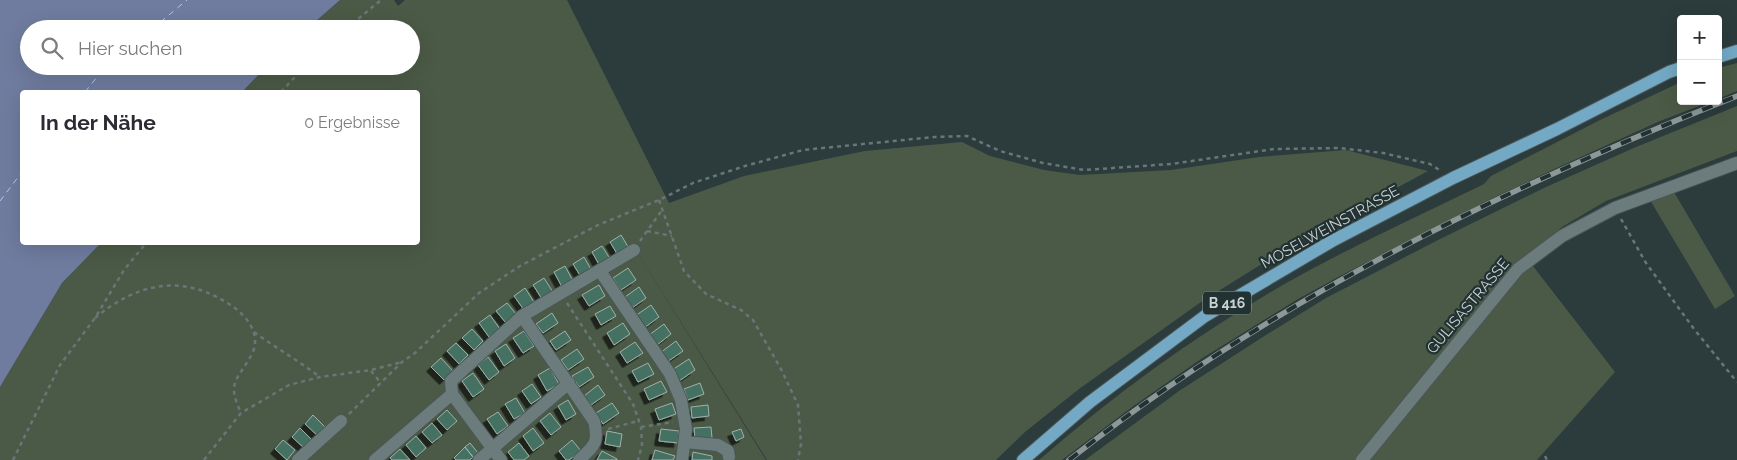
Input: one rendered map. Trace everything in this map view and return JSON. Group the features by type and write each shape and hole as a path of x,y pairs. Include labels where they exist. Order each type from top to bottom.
{"main road":[{"path":"1722,56 1737,52"},
{"name":"MOSELWEINSTRASSE","path":"1023,460 1090,402 1205,316 1332,242 1453,178 1677,69"}],"street":[{"name":"GULISASTRASSE","path":"1362,460 1518,269 1562,236 1615,208 1737,163"},
{"path":"500,460 452,394 451,381 522,316 634,250"},
{"path":"600,271 670,374 681,400 686,429 682,460"},
{"path":"522,316 594,421 596,432 594,446 579,460"},
{"path":"479,460 569,382"},
{"path":"374,460 452,394"},
{"path":"298,460 341,421"},
{"path":"685,442 718,445 728,451 729,457"}],"path":[{"path":"357,20 381,0"},
{"path":"283,90 297,75"},
{"path":"341,421 402,362 415,353 480,293 520,266 598,225 693,184 745,166 803,150 934,137 967,136 1000,151 1043,163 1084,170 1171,164 1274,149 1339,148 1383,152 1430,164 1453,178"},
{"path":"659,200 684,271 693,283 706,294 741,310 753,320 782,371 798,405 801,444 798,460"},
{"path":"1615,208 1646,263 1694,329 1737,382"},
{"path":"634,250 662,210"},
{"path":"647,231 672,236"},
{"path":"13,460 60,365 95,318 124,270 145,245"},
{"path":"95,318 109,306 151,287 191,286 217,296 237,310 250,324 254,332 256,344 233,386 234,396 241,413"},
{"path":"561,294 633,404 641,427 642,445 638,460"},
{"path":"254,332 280,351 297,359 320,377"},
{"path":"204,460 241,413 289,385 320,377 371,370 402,362"},
{"path":"371,370 381,384"},
{"path":"641,427 684,420"},
{"path":"596,432 638,421"},
{"path":"1545,456 1547,460"}],"green space":[{"path":"340,0 394,0 398,6 405,0 567,0 669,203 744,176 865,151 962,142 990,156 1044,170 1080,175 1171,170 1259,157 1346,150 1428,171 1295,243 1201,302 1079,389 1025,432 996,460 767,460 626,234 766,460 0,460 0,387 62,283 99,245 420,245 420,90 244,90 258,75 420,75 420,20 317,20"},
{"path":"1737,63 1737,91 1722,97 1722,67"},
{"path":"1677,84 1677,105 1702,105 1660,121 1491,199 1342,275 1298,299 1201,359 1132,407 1062,460 1039,460 1098,411 1159,365 1222,322 1288,282 1484,184 1491,176 1600,120"},
{"path":"1737,106 1737,151 1606,201 1562,227 1526,257 1615,372 1537,460 1085,460 1179,391 1326,298 1546,187 1636,147"},
{"path":"1674,192 1735,296 1715,309 1650,200"}],"water":[{"path":"0,0 340,0 317,20 20,20 20,75 258,75 244,90 20,90 20,245 99,245 62,283 0,387"}],"building":[{"path":"621,235 630,250 619,257 610,242"},
{"path":"602,246 612,262 601,268 592,252"},
{"path":"584,257 592,271 581,277 573,264"},
{"path":"565,266 573,281 562,287 554,272"},
{"path":"628,268 636,280 621,290 613,278"},
{"path":"544,278 553,292 542,299 533,285"},
{"path":"599,285 605,296 589,306 582,295"},
{"path":"639,287 646,298 632,308 625,297"},
{"path":"525,288 534,302 524,310 514,296"},
{"path":"507,303 517,315 506,323 496,311"},
{"path":"651,305 659,317 644,328 635,316"},
{"path":"610,306 616,316 601,325 595,314"},
{"path":"552,313 558,323 543,333 536,324"},
{"path":"490,315 500,329 489,337 479,323"},
{"path":"623,323 630,334 614,345 607,333"},
{"path":"664,324 671,334 657,345 649,335"},
{"path":"472,329 483,341 474,350 462,338"},
{"path":"524,331 534,346 523,353 513,338"},
{"path":"565,331 571,340 556,350 550,341"},
{"path":"676,341 683,351 667,362 660,353"},
{"path":"635,342 643,353 627,363 620,352"},
{"path":"456,343 468,355 459,364 447,351"},
{"path":"506,344 515,358 504,366 495,351"},
{"path":"577,349 584,359 568,370 561,360"},
{"path":"488,357 499,372 489,380 478,365"},
{"path":"441,358 453,371 444,380 431,367"},
{"path":"689,359 695,370 679,381 672,370"},
{"path":"648,363 654,374 638,382 632,371"},
{"path":"588,367 594,377 579,387 572,376"},
{"path":"550,368 559,384 547,391 538,375"},
{"path":"473,373 484,389 473,397 462,381"},
{"path":"661,381 667,392 649,400 644,389"},
{"path":"700,383 704,394 688,400 684,389"},
{"path":"532,384 541,397 531,404 522,391"},
{"path":"598,385 605,395 591,405 584,396"},
{"path":"516,398 525,413 514,419 505,404"},
{"path":"568,400 576,414 566,420 558,406"},
{"path":"612,403 619,413 603,424 596,413"},
{"path":"672,403 676,414 659,420 655,409"},
{"path":"708,405 709,416 692,418 691,407"},
{"path":"447,410 457,421 447,430 437,419"},
{"path":"498,412 508,426 497,434 487,419"},
{"path":"550,413 561,427 551,435 540,421"},
{"path":"313,415 325,427 317,435 305,424"},
{"path":"432,423 442,435 432,443 422,432"},
{"path":"711,427 712,438 695,439 694,428"},
{"path":"300,428 311,439 303,447 292,437"},
{"path":"533,428 544,443 533,451 523,436"},
{"path":"661,429 679,431 678,443 659,441"},
{"path":"741,429 744,437 736,441 732,432"},
{"path":"607,431 622,434 620,447 605,444"},
{"path":"416,436 426,448 416,457 406,445"},
{"path":"283,440 295,450 287,460 275,449"},
{"path":"572,440 581,451 569,460 566,460 559,451"},
{"path":"470,443 478,453 473,457 465,447"},
{"path":"519,443 529,456 524,460 514,460 508,452"},
{"path":"465,447 473,457 470,460 456,460 454,458"},
{"path":"400,449 410,460 392,460 390,458"},
{"path":"655,450 675,456 673,460 652,460"},
{"path":"602,451 617,459 617,460 597,460"},
{"path":"693,452 712,456 712,460 692,460"}],"ferry route":[{"path":"163,20 187,0"},
{"path":"87,90 99,75"},
{"path":"0,201 20,175"}],"railway":[{"path":"1069,460 1145,403 1225,350 1306,300 1390,254 1475,210 1561,170 1737,96"}]}
